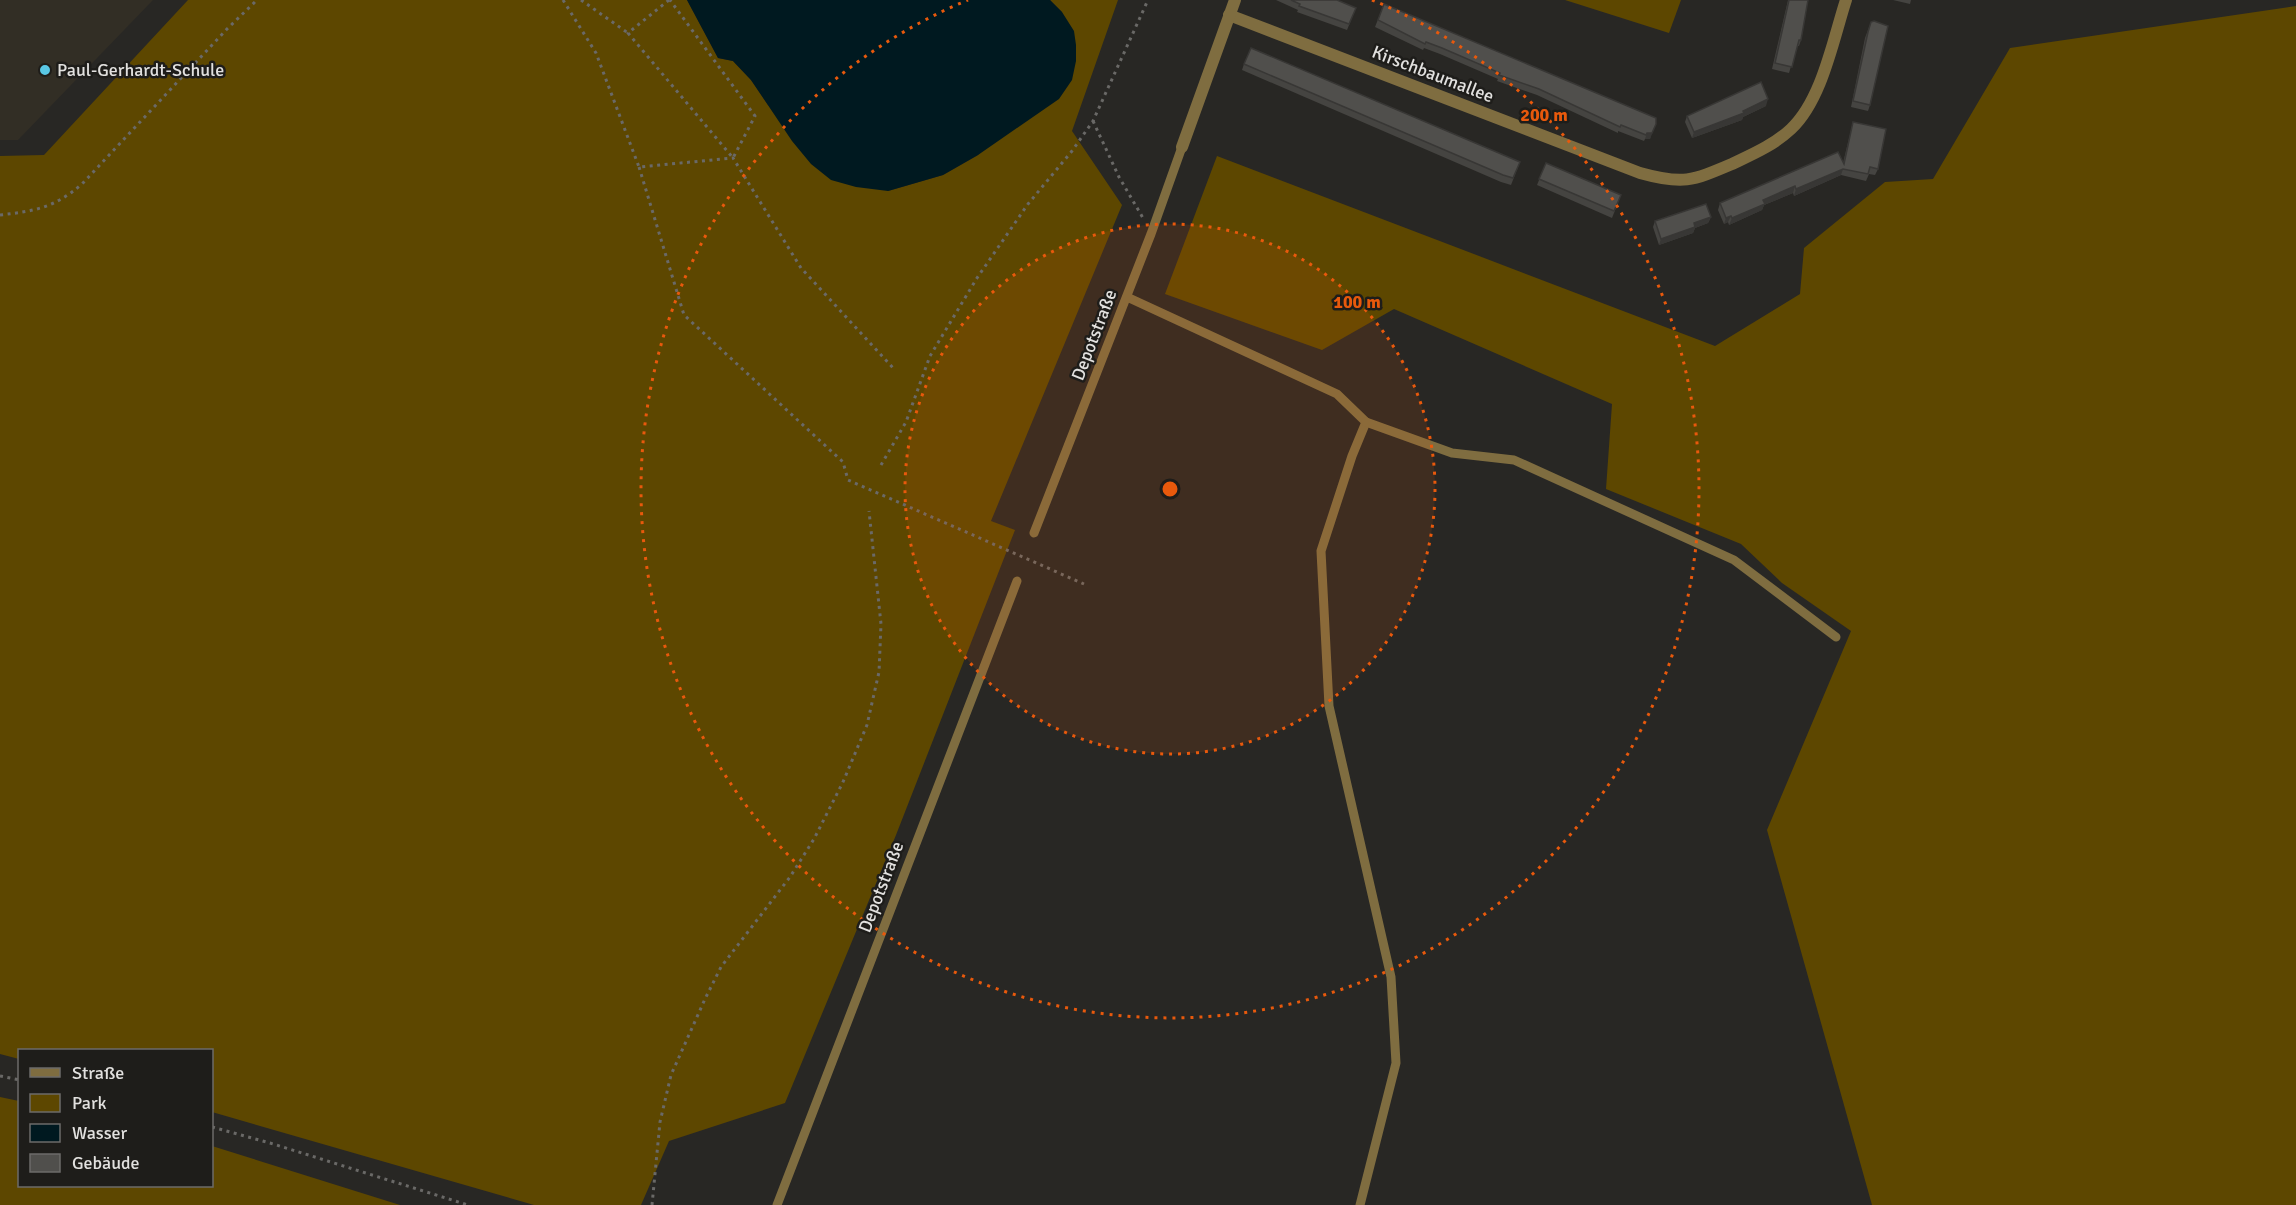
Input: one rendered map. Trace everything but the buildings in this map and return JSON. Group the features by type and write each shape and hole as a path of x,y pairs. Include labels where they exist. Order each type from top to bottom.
{"street":[{"path":"1182,147 1235,0"},
{"name":"Kirschbaumallee","path":"1229,15 1640,173 1683,182 1703,176 1758,152 1792,128 1803,115 1817,89 1846,0"}],"lane":[{"name":"Depotstraße","path":"1034,533 1127,297 1182,147"},
{"path":"1127,297 1337,394 1366,422 1452,453 1514,460 1734,560 1836,637"},
{"path":"1360,1205 1396,1063 1396,1052 1391,977 1329,706 1321,551 1352,456 1366,422"},
{"name":"Depotstraße","path":"777,1205 1017,581"}],"path":[{"path":"0,215 30,212 50,206 67,197 257,0"},
{"path":"563,0 596,53 639,167 684,315 843,462 848,480 1084,584"},
{"path":"581,0 628,33 733,158 801,268 894,369"},
{"path":"628,33 670,0 755,116 733,158"},
{"path":"881,465 906,422 930,356 977,278 1028,204 1072,151 1093,121 1148,0"},
{"path":"1093,121 1119,177 1151,234"},
{"path":"639,167 733,158"},
{"path":"652,1205 660,1122 671,1075 705,999 721,968 790,877 814,838 843,782 867,725 879,672 881,624 869,512"},
{"path":"0,1076 18,1080"},
{"path":"213,1127 468,1205"}],"shaded area":[{"name":"Paul-Gerhardt-Schule","path":"0,0 153,0 18,140 0,140"}],"green space":[{"path":"188,0 687,0 718,58 733,61 751,80 768,105 888,191 943,175 978,155 1062,12 1050,0 1118,0 1072,131 1122,205 991,521 1015,530 896,835 785,1103 669,1141 641,1205 534,1205 213,1112 213,1049 18,1049 18,1059 0,1054 0,156 44,155"},
{"path":"1565,0 1681,0 1669,33"},
{"path":"2296,6 2296,1205 1872,1205 1767,830 1851,631 1782,583 1741,544 1606,489 1612,404 1394,309 1322,350 1165,294 1217,156 1715,346 1800,294 1804,248 1885,182 1933,179 2010,48"},
{"path":"0,1097 18,1101 18,1187 213,1187 213,1146 400,1205 0,1205"}],"water":[{"path":"687,0 1050,0 1062,12 1074,31 1076,61 1072,80 1059,99 978,155 943,175 888,191 856,187 831,180 811,164 792,141 751,80 733,61 718,58"}],"place":[{"name":"Paul-Gerhardt-Schule","path":"45,70"}]}
